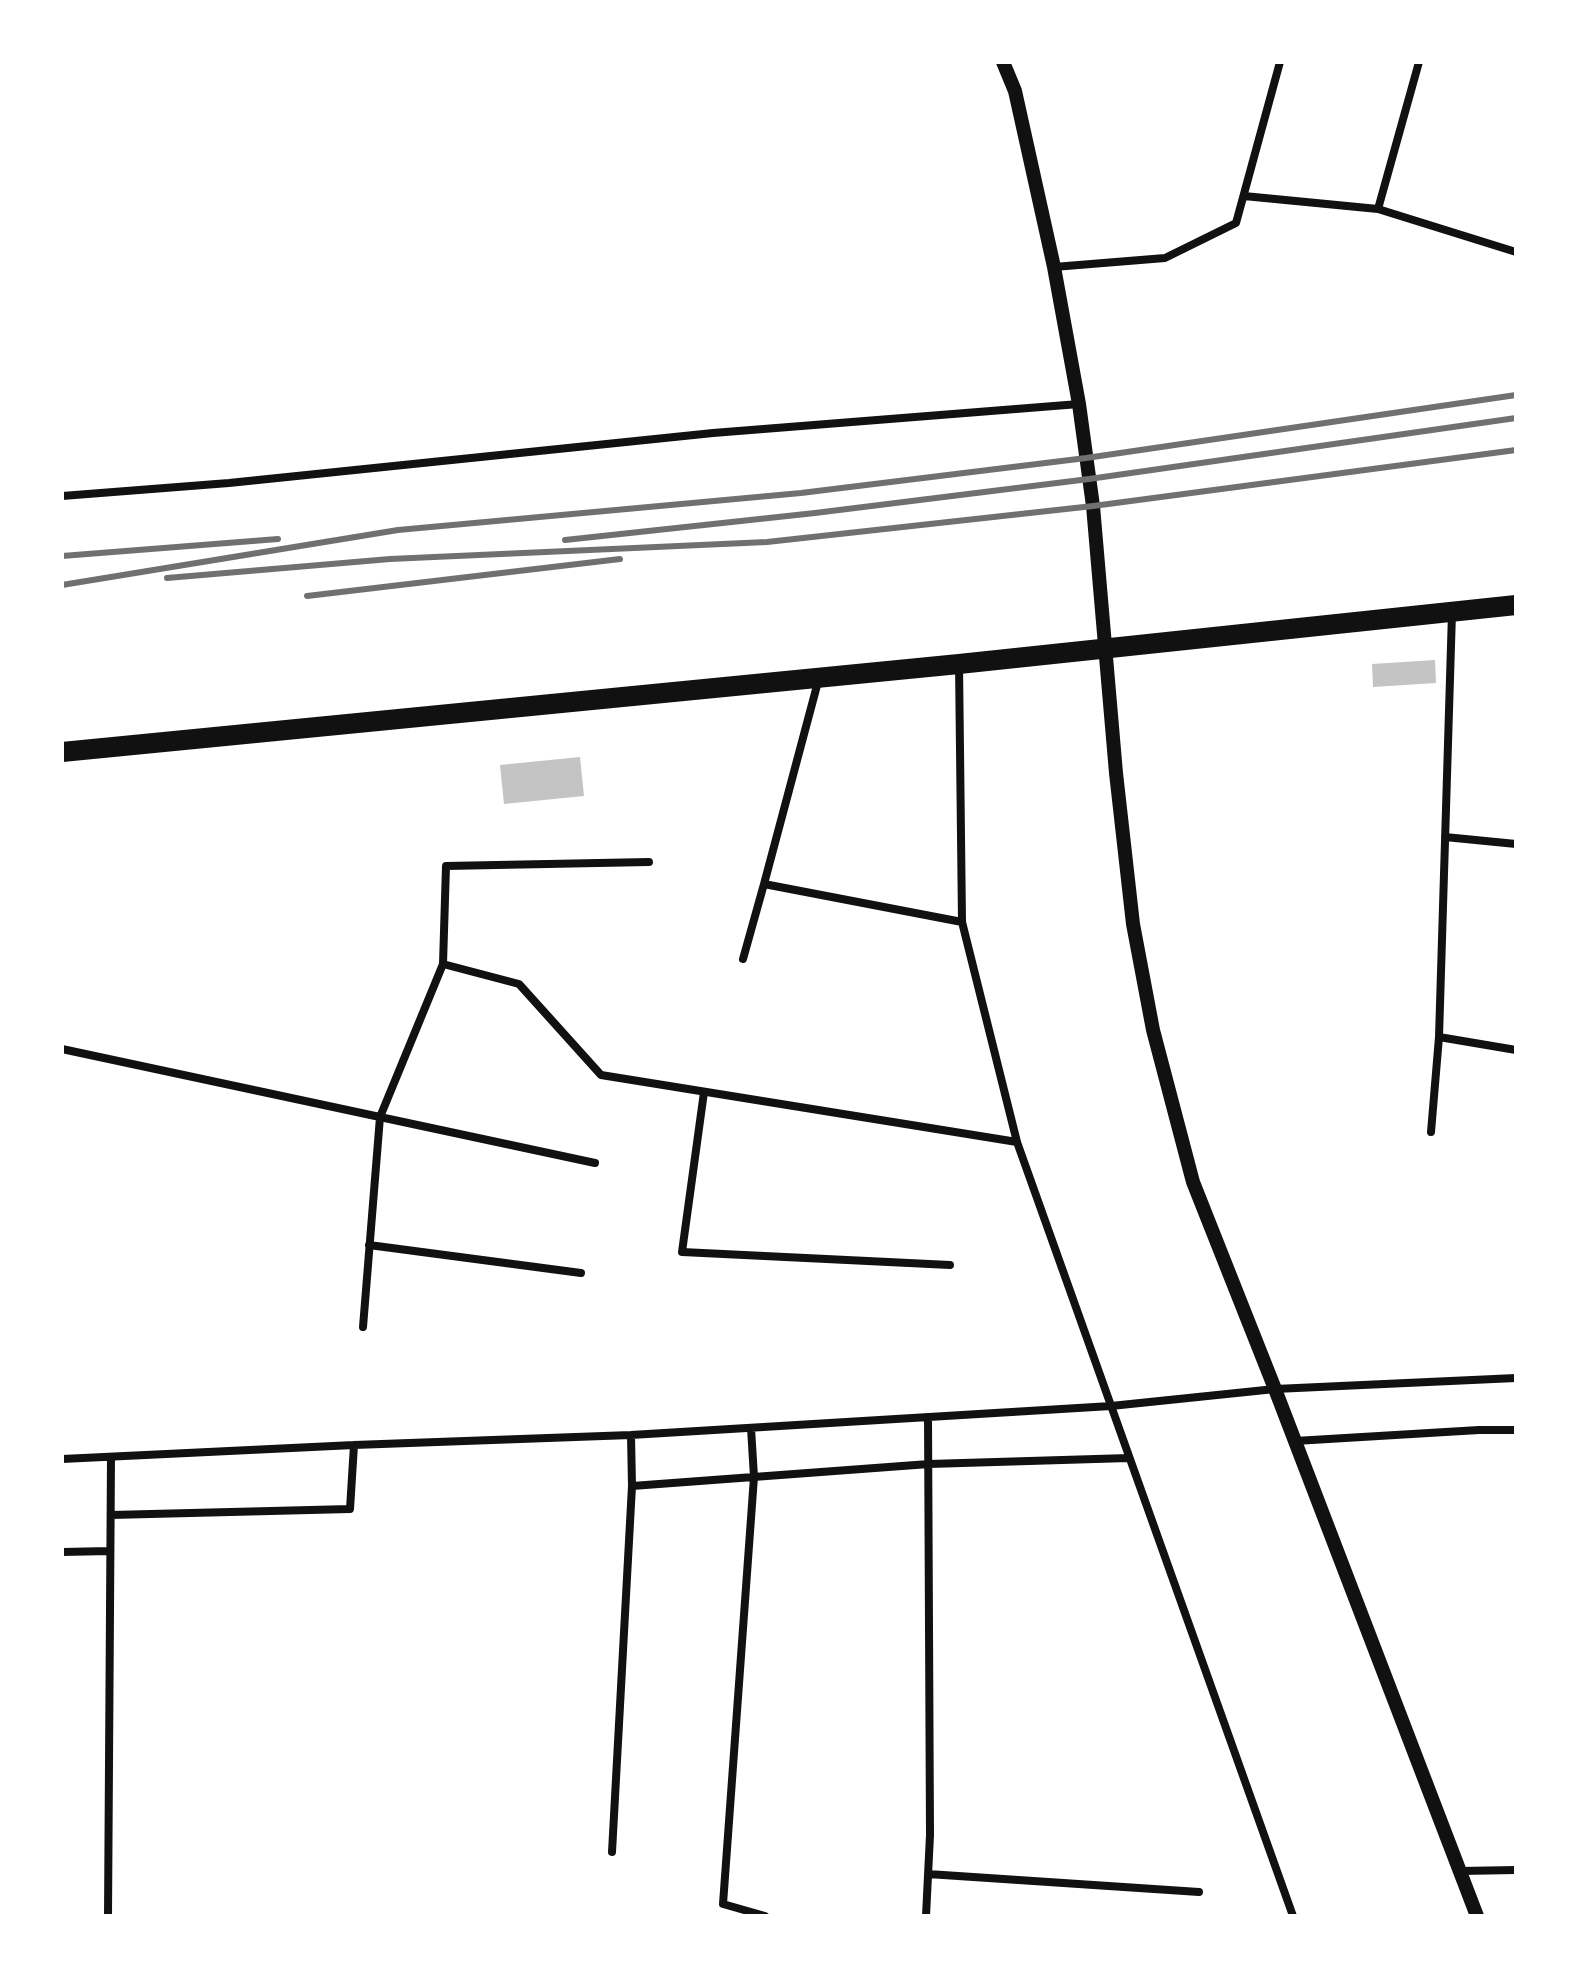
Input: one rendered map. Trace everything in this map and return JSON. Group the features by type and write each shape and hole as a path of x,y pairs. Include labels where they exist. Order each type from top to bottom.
{"main road":[{"path":"62,752 959,664 1516,605"}],"street":[{"path":"1003,62 1015,91 1054,267 1079,404 1093,506 1116,773 1133,924 1153,1030 1193,1182 1477,1916"},
{"path":"1054,267 1165,258 1236,223 1280,62"},
{"path":"1378,209 1419,62"},
{"path":"1244,196 1378,209 1516,252"},
{"path":"62,496 229,483 713,433 1079,404"},
{"path":"1431,1132 1439,1037 1452,611"},
{"path":"959,664 962,922 1017,1142 1293,1916"},
{"path":"743,959 819,678"},
{"path":"1445,837 1516,844"},
{"path":"363,1327 380,1117 443,964 446,866 649,862"},
{"path":"764,884 962,922"},
{"path":"443,964 519,984 601,1075 1017,1142"},
{"path":"1439,1037 1516,1050"},
{"path":"62,1049 595,1163"},
{"path":"704,1092 682,1252 950,1265"},
{"path":"369,1245 581,1273"},
{"path":"62,1459 631,1435 1111,1406 1275,1389 1516,1378"},
{"path":"926,1916 930,1835 928,1417"},
{"path":"751,1428 754,1477 723,1904 765,1916"},
{"path":"1295,1441 1516,1430"},
{"path":"612,1852 632,1486 631,1435"},
{"path":"111,1515 350,1509 354,1445"},
{"path":"108,1916 111,1457"},
{"path":"632,1486 929,1464 1129,1458"},
{"path":"62,1552 110,1551"},
{"path":"1460,1871 1516,1870"},
{"path":"928,1874 1199,1892"}],"building":[{"path":"1435,660 1436,683 1373,687 1372,664"},
{"path":"580,757 584,796 504,804 500,765"}],"railway":[{"path":"62,585 398,530 801,493 1086,458 1516,395"},
{"path":"565,540 1089,479 1516,418"},
{"path":"167,578 390,559 767,542 1093,506 1516,450"},
{"path":"62,556 278,539"},
{"path":"307,596 620,559"}]}
